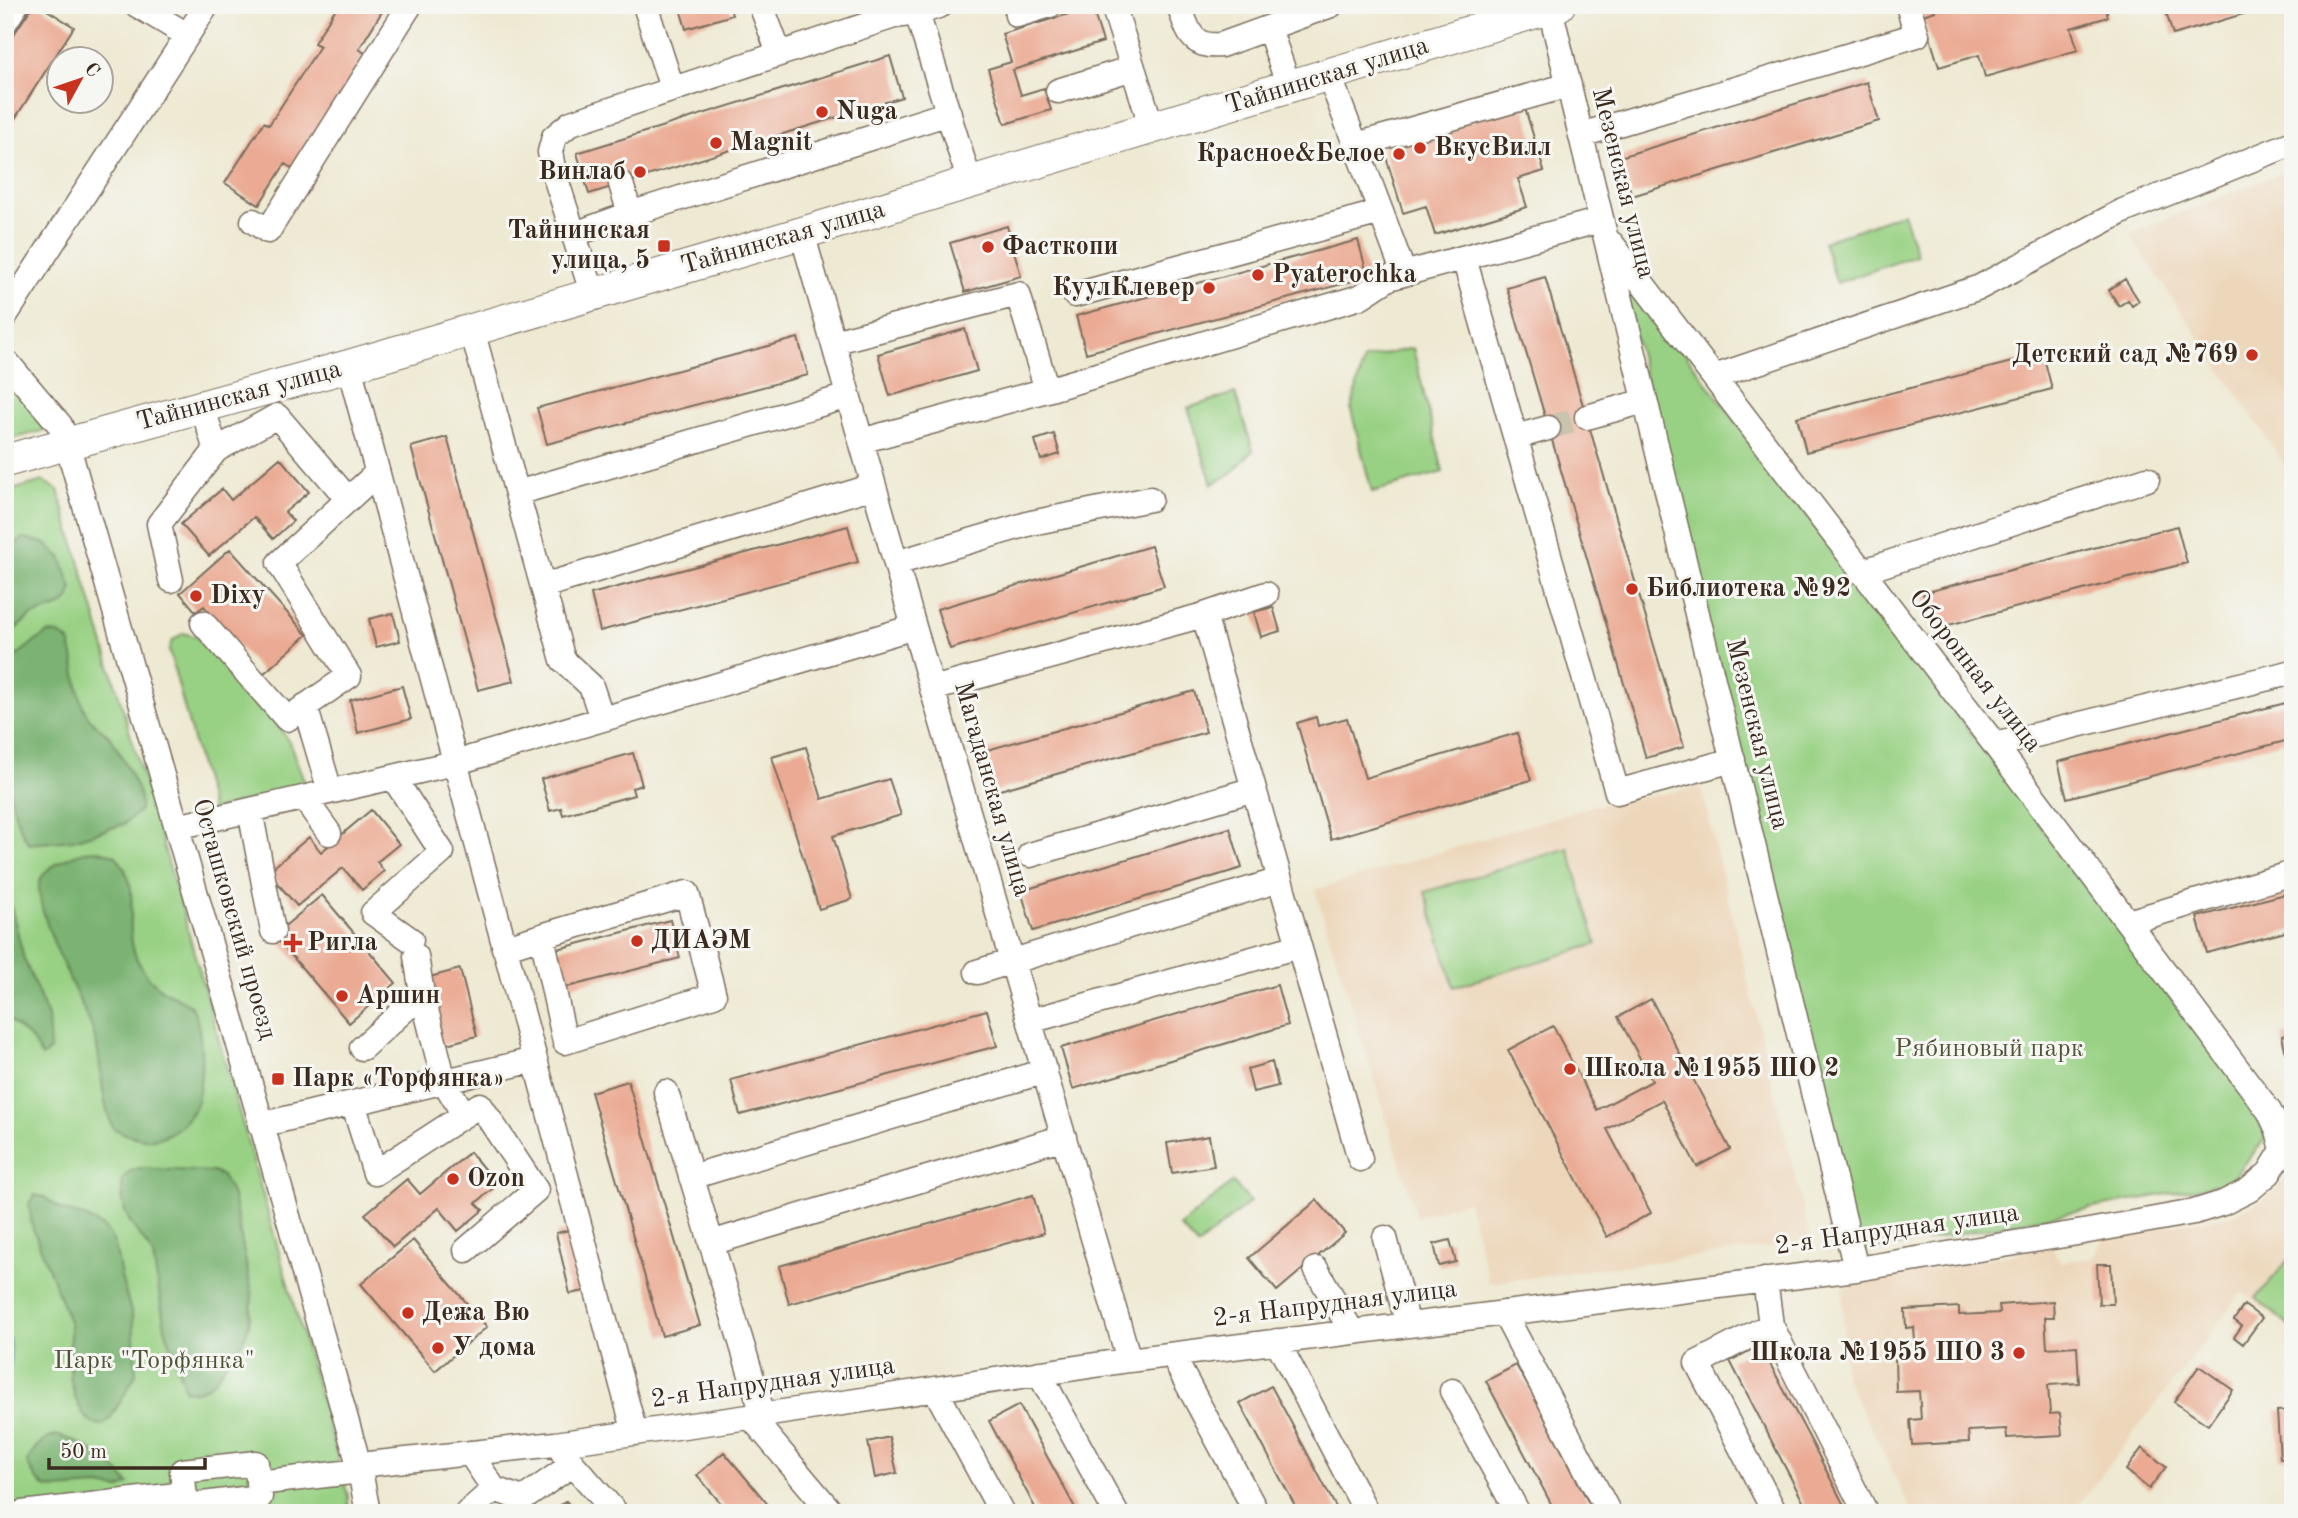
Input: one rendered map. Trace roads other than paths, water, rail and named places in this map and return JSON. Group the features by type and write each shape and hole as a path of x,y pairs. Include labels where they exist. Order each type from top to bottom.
{"main road":[{"name":"Тайнинская улица","path":"5,461 349,366 970,183 1329,75 1490,16 1554,7"}],"street":[{"path":"5,22 16,5"},
{"path":"137,5 187,35"},
{"path":"5,316 207,5"},
{"path":"253,221 268,230 410,5"},
{"path":"645,5 672,88"},
{"path":"761,5 779,52"},
{"path":"593,295 554,173 550,152 554,138 571,123 900,11 941,5"},
{"path":"1017,15 1050,5"},
{"path":"1112,5 1152,128"},
{"path":"1179,5 1188,30 1197,43 1206,47 1221,45 1331,5"},
{"path":"1581,135 1917,35 1908,5"},
{"name":"Мезенская улица","path":"1554,7 1569,85 1603,228 1856,1269"},
{"path":"900,11 949,113 970,183"},
{"path":"1269,28 1289,87"},
{"path":"1058,91 1133,68"},
{"path":"1329,75 1404,274"},
{"path":"1356,145 1569,85"},
{"path":"575,234 949,113"},
{"path":"1714,377 1980,287 2123,211 2293,143"},
{"path":"621,184 630,214"},
{"path":"1075,295 1381,212"},
{"path":"861,440 1047,390 1360,297 1389,278 1464,258 1603,228"},
{"name":"Оборонная улица","path":"1603,228 2128,922 2269,1111 2288,1146"},
{"name":"Магаданская улица","path":"802,233 914,627 1129,1360"},
{"path":"1464,258 1617,792 1732,760"},
{"path":"833,342 1018,295 1047,390"},
{"path":"472,330 563,660 591,686 602,719"},
{"name":"Осташковский проезд","path":"5,360 60,425 67,443 360,1468 368,1513"},
{"path":"349,366 635,1433"},
{"path":"517,493 848,396"},
{"path":"1587,417 1645,401"},
{"path":"202,406 216,450"},
{"path":"171,580 159,524 216,450 276,416 348,499"},
{"path":"1516,437 1548,428"},
{"path":"203,622 287,719 349,676 279,563 377,472"},
{"path":"1861,572 2147,479"},
{"path":"543,586 874,486"},
{"path":"896,563 1031,523 1150,499"},
{"path":"932,689 1204,615 1265,594"},
{"path":"1204,615 1360,1159"},
{"path":"177,827 454,763 914,627"},
{"path":"1995,745 2293,672"},
{"path":"305,706 330,792"},
{"path":"393,777 442,852 373,913 413,948 444,1081 464,1115"},
{"path":"1030,855 1254,789"},
{"path":"304,797 329,833"},
{"path":"250,810 273,931"},
{"path":"2128,922 2293,873"},
{"path":"977,972 1280,880"},
{"path":"504,948 542,936 687,892 714,995 565,1042 542,936"},
{"path":"1030,1021 1299,947"},
{"path":"362,1048 422,994"},
{"path":"260,1125 534,1060"},
{"path":"691,1177 1045,1071"},
{"path":"666,1092 711,1243 757,1416 832,1513"},
{"path":"353,1102 375,1173 480,1105 536,1190"},
{"path":"711,1243 1064,1137"},
{"name":"2-я Напрудная улица","path":"258,1483 757,1416 1172,1354 1856,1269 2194,1212 2223,1203 2249,1190 2269,1173 2288,1146"},
{"path":"466,1250 563,1165"},
{"path":"1385,1238 1408,1325"},
{"path":"1316,1269 1352,1332"},
{"path":"1765,1280 1771,1325 1866,1513"},
{"path":"1504,1312 1609,1513"},
{"path":"1771,1325 1697,1363 1775,1513"},
{"path":"1276,1341 1367,1513"},
{"path":"1172,1354 1257,1513"},
{"path":"1039,1373 1116,1513"},
{"path":"935,1389 1002,1513"},
{"path":"1452,1391 1518,1513"},
{"path":"555,1444 616,1513"},
{"path":"470,1454 494,1489 523,1499 573,1464"},
{"path":"256,1463 258,1483 260,1497 186,1506 182,1471 256,1463"},
{"path":"467,1513 494,1489"},
{"path":"22,1513 185,1494"}],"water":[{"path":"5,1331 11,1353 5,1392"}],"tunnel":[{"path":"1548,428 1587,417"}],"place":[{"name":"Nuga","path":"822,112"},
{"name":"Magnit","path":"716,143"},
{"name":"ВкусВилл","path":"1420,148"},
{"name":"Красное&Белое","path":"1399,154"},
{"name":"Винлаб","path":"640,172"},
{"name":"Тайнинская улица, 5","path":"664,246"},
{"name":"Фасткопи","path":"988,247"},
{"name":"Pyaterochka","path":"1258,275"},
{"name":"КуулКлевер","path":"1209,288"},
{"name":"Детский сад №769","path":"2252,355"},
{"name":"Библиотека №92","path":"1632,589"},
{"name":"Dixy","path":"196,596"},
{"name":"ДИАЭМ","path":"637,941"},
{"name":"Ригла","path":"293,943"},
{"name":"Аршин","path":"342,996"},
{"name":"Школа №1955 ШО 2","path":"1570,1069"},
{"name":"Парк «Торфянка»","path":"278,1079"},
{"name":"Ozon","path":"453,1179"},
{"name":"Дежа Вю","path":"408,1313"},
{"name":"У дома","path":"438,1348"},
{"name":"Школа №1955 ШО 3","path":"2019,1353"}],"park label":[{"name":"Рябиновый парк","path":"1989,1049"},
{"name":"Парк \"Торфянка\"","path":"154,1361"}]}
